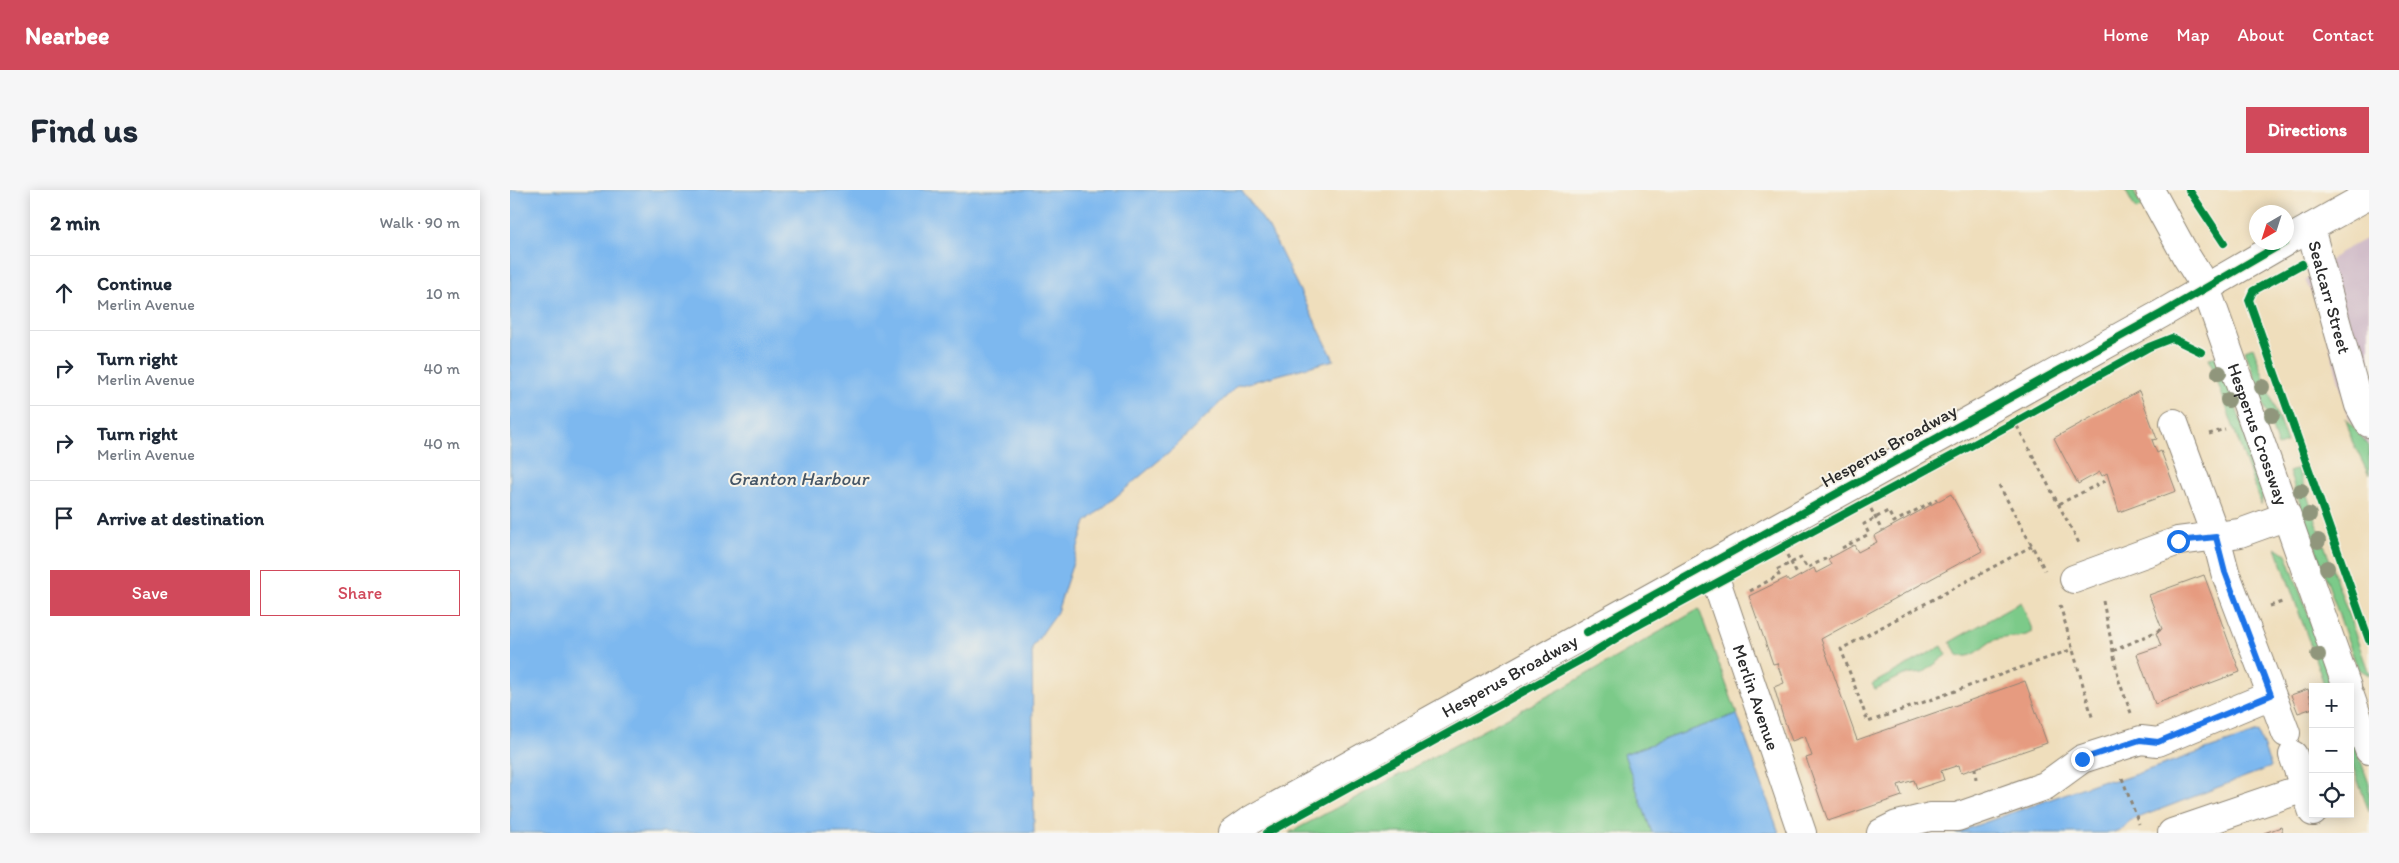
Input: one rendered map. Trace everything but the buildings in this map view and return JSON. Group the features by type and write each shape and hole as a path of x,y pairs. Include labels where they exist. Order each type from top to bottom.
{"street":[{"name":"Hesperus Crossway","path":"2150,190 2206,288 2355,700 2369,750"},
{"name":"Hesperus Broadway","path":"2294,237 2369,195"},
{"name":"Sealcarr Street","path":"2310,228 2359,405 2369,423"},
{"name":"Hesperus Broadway","path":"1232,833 1249,821 2272,250"},
{"path":"2174,423 2216,537 2225,572 2309,802"},
{"path":"2074,578 2178,541 2216,537 2262,527 2287,516"},
{"name":"Merlin Avenue","path":"1710,564 1802,833"},
{"path":"1881,833 1897,825 1930,817 1957,817 2036,789 2060,776 2082,759 2140,740 2158,742 2271,695"},
{"path":"2172,833 2309,805"},
{"path":"2315,818 2320,833"}],"path":[{"path":"2007,427 2024,418"},
{"path":"2059,504 2109,479"},
{"path":"1842,548 1869,534 1864,524 1888,511 1894,522 1937,499"},
{"path":"1868,502 1882,531"},
{"path":"2032,546 1841,649 1868,722 2073,649"},
{"path":"1782,548 1798,576"},
{"path":"1779,575 1776,570 1801,558 1807,568 1831,556"},
{"path":"2113,651 2162,629"},
{"path":"2122,778 2139,824"}],"shaded area":[{"path":"2369,237 2369,446 2349,418 2320,312 2305,280 2341,252"}],"green space":[{"path":"2125,190 2133,190 2142,207 2136,210"},
{"path":"2253,347 2287,443 2278,446 2245,350"},
{"path":"2218,356 2264,487 2261,505 2209,358"},
{"path":"2346,418 2369,446 2369,475 2352,441"},
{"path":"2298,469 2369,675 2359,669 2355,661 2289,472"},
{"path":"2276,547 2286,554 2334,683 2324,683"},
{"path":"2021,602 2033,632 2024,636 1993,641 1970,655 1958,655 1950,642"},
{"path":"1699,609 1737,714 1624,754 1652,833 1289,833 1563,688"},
{"path":"1942,646 1947,655 1923,673 1904,675 1875,689 1872,684"},
{"path":"2354,742 2369,784 2369,812 2354,769"}],"water":[{"name":"Granton Harbour","path":"510,190 1241,190 1269,228 1334,360 1237,386 1176,446 1086,522 1057,612 1032,648 1034,833 510,833"},
{"path":"1737,714 1779,833 1652,833 1624,754"},
{"path":"2258,732 2271,767 2130,821 2123,829 2110,833 1955,833 2104,780 2116,781"}],"cycle path":[{"path":"2189,190 2224,243"},
{"path":"1587,632 2161,314 2271,250"},
{"path":"2302,264 2253,291 2249,300 2369,640"},
{"path":"1267,833 1584,658 1631,629 2015,422 2149,347 2172,338 2201,352"}],"route":[{"path":"2082,759 2140,740 2158,742 2271,695 2225,572 2216,537 2178,541"}]}
